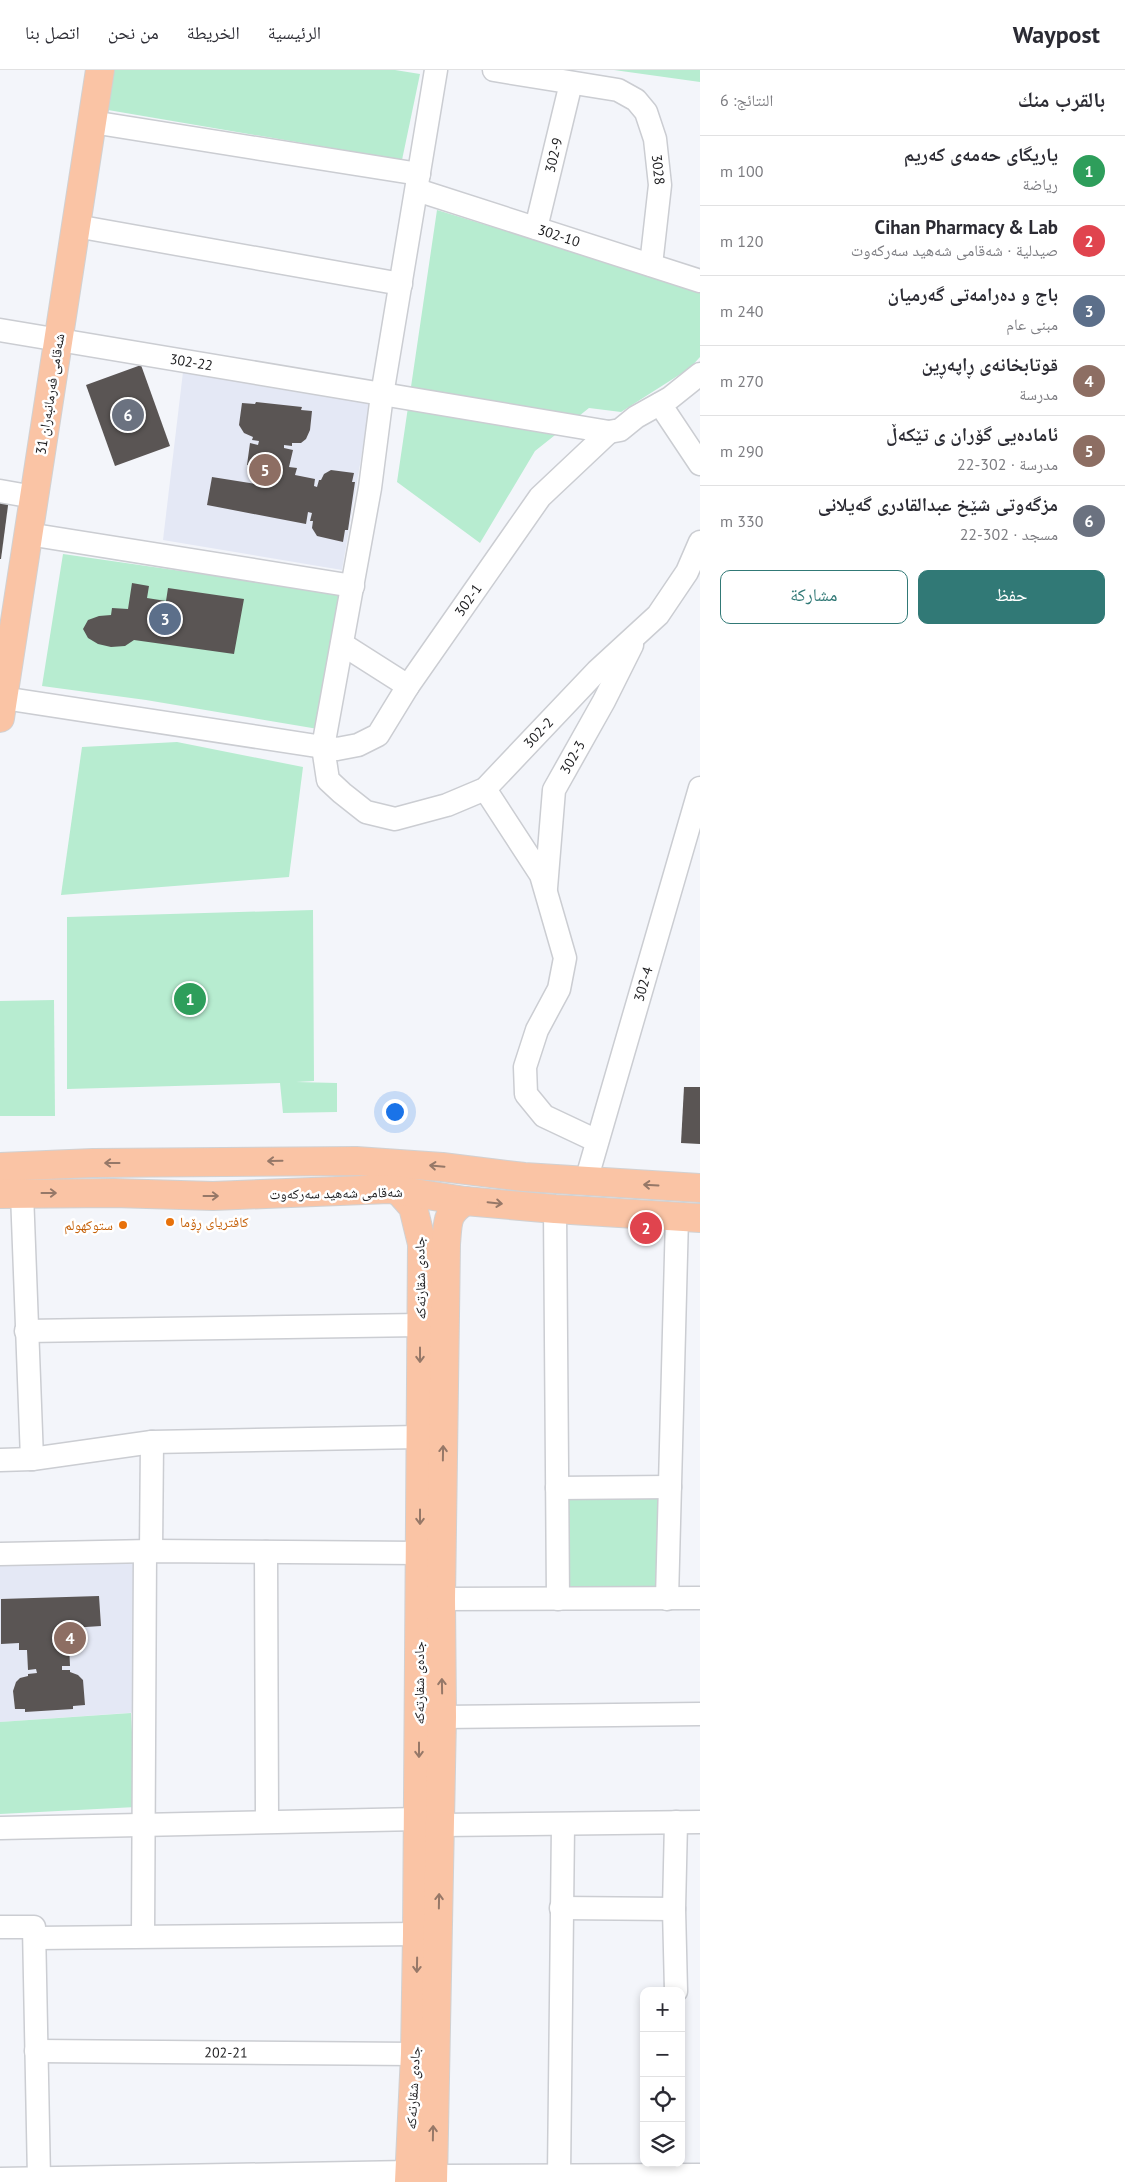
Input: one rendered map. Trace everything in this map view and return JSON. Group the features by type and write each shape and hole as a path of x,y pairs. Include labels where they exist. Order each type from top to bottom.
{"main road":[{"name":"شەقامی فەرمانبەران 31","path":"2,708 4,660 28,534 100,70"},
{"name":"شەقامی شەهید سەرکەوت","path":"0,1167 93,1163 356,1161 442,1167 524,1177 700,1188"},
{"name":"شەقامی شەهید سەرکەوت","path":"11,1194 213,1196 398,1190 466,1200 554,1209 688,1218"},
{"name":"جادەی شقارتەکە","path":"398,1190 413,1207 434,1244 442,1717 417,1934 415,2054 421,2178"},
{"name":"جادەی شقارتەکە","path":"421,2178 429,1822 420,1553 420,1325 434,1244 447,1225 452,1210 466,1200"}],"street":[{"path":"323,747 370,488 382,394 436,70"},
{"path":"494,70 571,83"},
{"name":"3028","path":"571,83 618,90 636,100 646,112 655,139 660,185 651,265"},
{"name":"302-9","path":"536,228 571,83"},
{"name":"302-10","path":"92,122 418,182 536,228 700,281"},
{"path":"76,226 401,284"},
{"name":"302-22","path":"0,330 609,432"},
{"name":"302-1","path":"2,708 337,749 358,745 378,735 408,686 540,497 609,432 620,430 636,417 660,404 700,374"},
{"path":"660,404 700,464"},
{"path":"0,491 34,497"},
{"path":"28,534 353,586"},
{"name":"302-2","path":"323,747 328,780 366,812 395,819 447,805 485,789 597,671 658,615 686,572 700,542"},
{"name":"302-3","path":"546,892 554,790 604,702 638,633"},
{"path":"342,644 408,686"},
{"name":"302-4","path":"586,1181 700,788"},
{"path":"485,789 540,875 565,958 559,989 537,1030 525,1067 526,1094 544,1116 597,1141"},
{"path":"11,1194 26,1331 32,1459"},
{"path":"554,1209 558,1599"},
{"path":"667,1599 670,1487 688,1218"},
{"path":"26,1331 420,1325"},
{"path":"0,1460 32,1459 152,1442 419,1437"},
{"path":"144,1936 148,1551 152,1442"},
{"path":"557,1488 670,1487"},
{"path":"0,1554 148,1551 420,1553"},
{"path":"266,1552 267,1821"},
{"path":"441,1598 700,1598"},
{"path":"442,1717 700,1714"},
{"path":"0,1828 267,1821 562,1825 700,1822"},
{"path":"676,1822 674,1908 676,1987"},
{"path":"559,2176 562,1825"},
{"path":"562,1908 674,1908"},
{"path":"0,1927 34,1927 39,2179"},
{"path":"35,1938 417,1934"},
{"name":"202-21","path":"36,2051 415,2054"},
{"path":"0,2179 421,2178 559,2176 687,2171"}],"shaded area":[{"path":"183,372 371,400 342,570 163,540"},
{"path":"140,1558 141,1712 0,1722 0,1565"}],"green space":[{"path":"114,70 395,70 420,74 402,160 108,110"},
{"path":"614,70 700,70 700,82"},
{"path":"437,210 700,290 700,357 690,368 621,412 589,408 535,451 480,543 397,482"},
{"path":"63,554 340,594 318,729 146,700 42,686"},
{"path":"177,742 303,767 289,877 61,895 82,747"},
{"path":"313,910 314,1081 296,1082 337,1083 337,1112 283,1113 280,1083 67,1089 67,917"},
{"path":"54,1000 55,1116 0,1116 0,1001"},
{"path":"660,1496 660,1588 567,1589 567,1497"},
{"path":"131,1713 136,1807 0,1814 0,1722"}],"building":[{"path":"141,365 170,446 115,466 86,385"},
{"path":"256,402 302,407 301,410 312,411 310,430 306,439 301,443 292,443 292,446 284,445 284,448 293,450 289,467 297,468 295,475 315,479 314,486 317,487 319,480 331,470 354,473 352,482 355,482 348,530 345,530 343,542 317,536 312,528 313,521 310,521 312,513 308,512 306,524 207,505 212,477 256,484 259,466 247,465 250,443 258,445 259,441 252,440 253,437 244,433 239,425 242,403 255,404"},
{"path":"0,497 9,498 1,559 0,559"},
{"path":"132,583 149,586 147,598 166,601 168,588 244,599 234,654 134,640 125,646 111,647 98,644 88,638 83,629 88,620 99,616 111,615 112,608 128,609"},
{"path":"684,1087 700,1087 700,1144 681,1143"},
{"path":"99,1596 101,1626 56,1629 57,1645 69,1644 70,1666 62,1666 62,1670 70,1670 70,1672 78,1675 83,1680 85,1705 73,1706 73,1709 25,1712 25,1709 15,1709 13,1691 16,1682 20,1678 28,1676 28,1674 37,1673 36,1669 28,1670 27,1650 19,1650 19,1643 1,1644 1,1599"}],"place":[{"name":"مزگەوتی شێخ عبدالقادری گەیلانی","path":"128,415"},
{"name":"ئامادەیی گۆران ی تێکەڵ","path":"265,470"},
{"name":"باج و دەرامەتی گەرمیان","path":"165,619"},
{"name":"یاریگای ‌حەمەی کەریم","path":"190,999"},
{"name":"کافتریای ڕۆما","path":"170,1222"},
{"name":"ستوكهولم","path":"123,1225"},
{"name":"Cihan Pharmacy & Lab","path":"646,1228"},
{"name":"قوتابخانەی ڕاپەڕین","path":"70,1638"}]}
